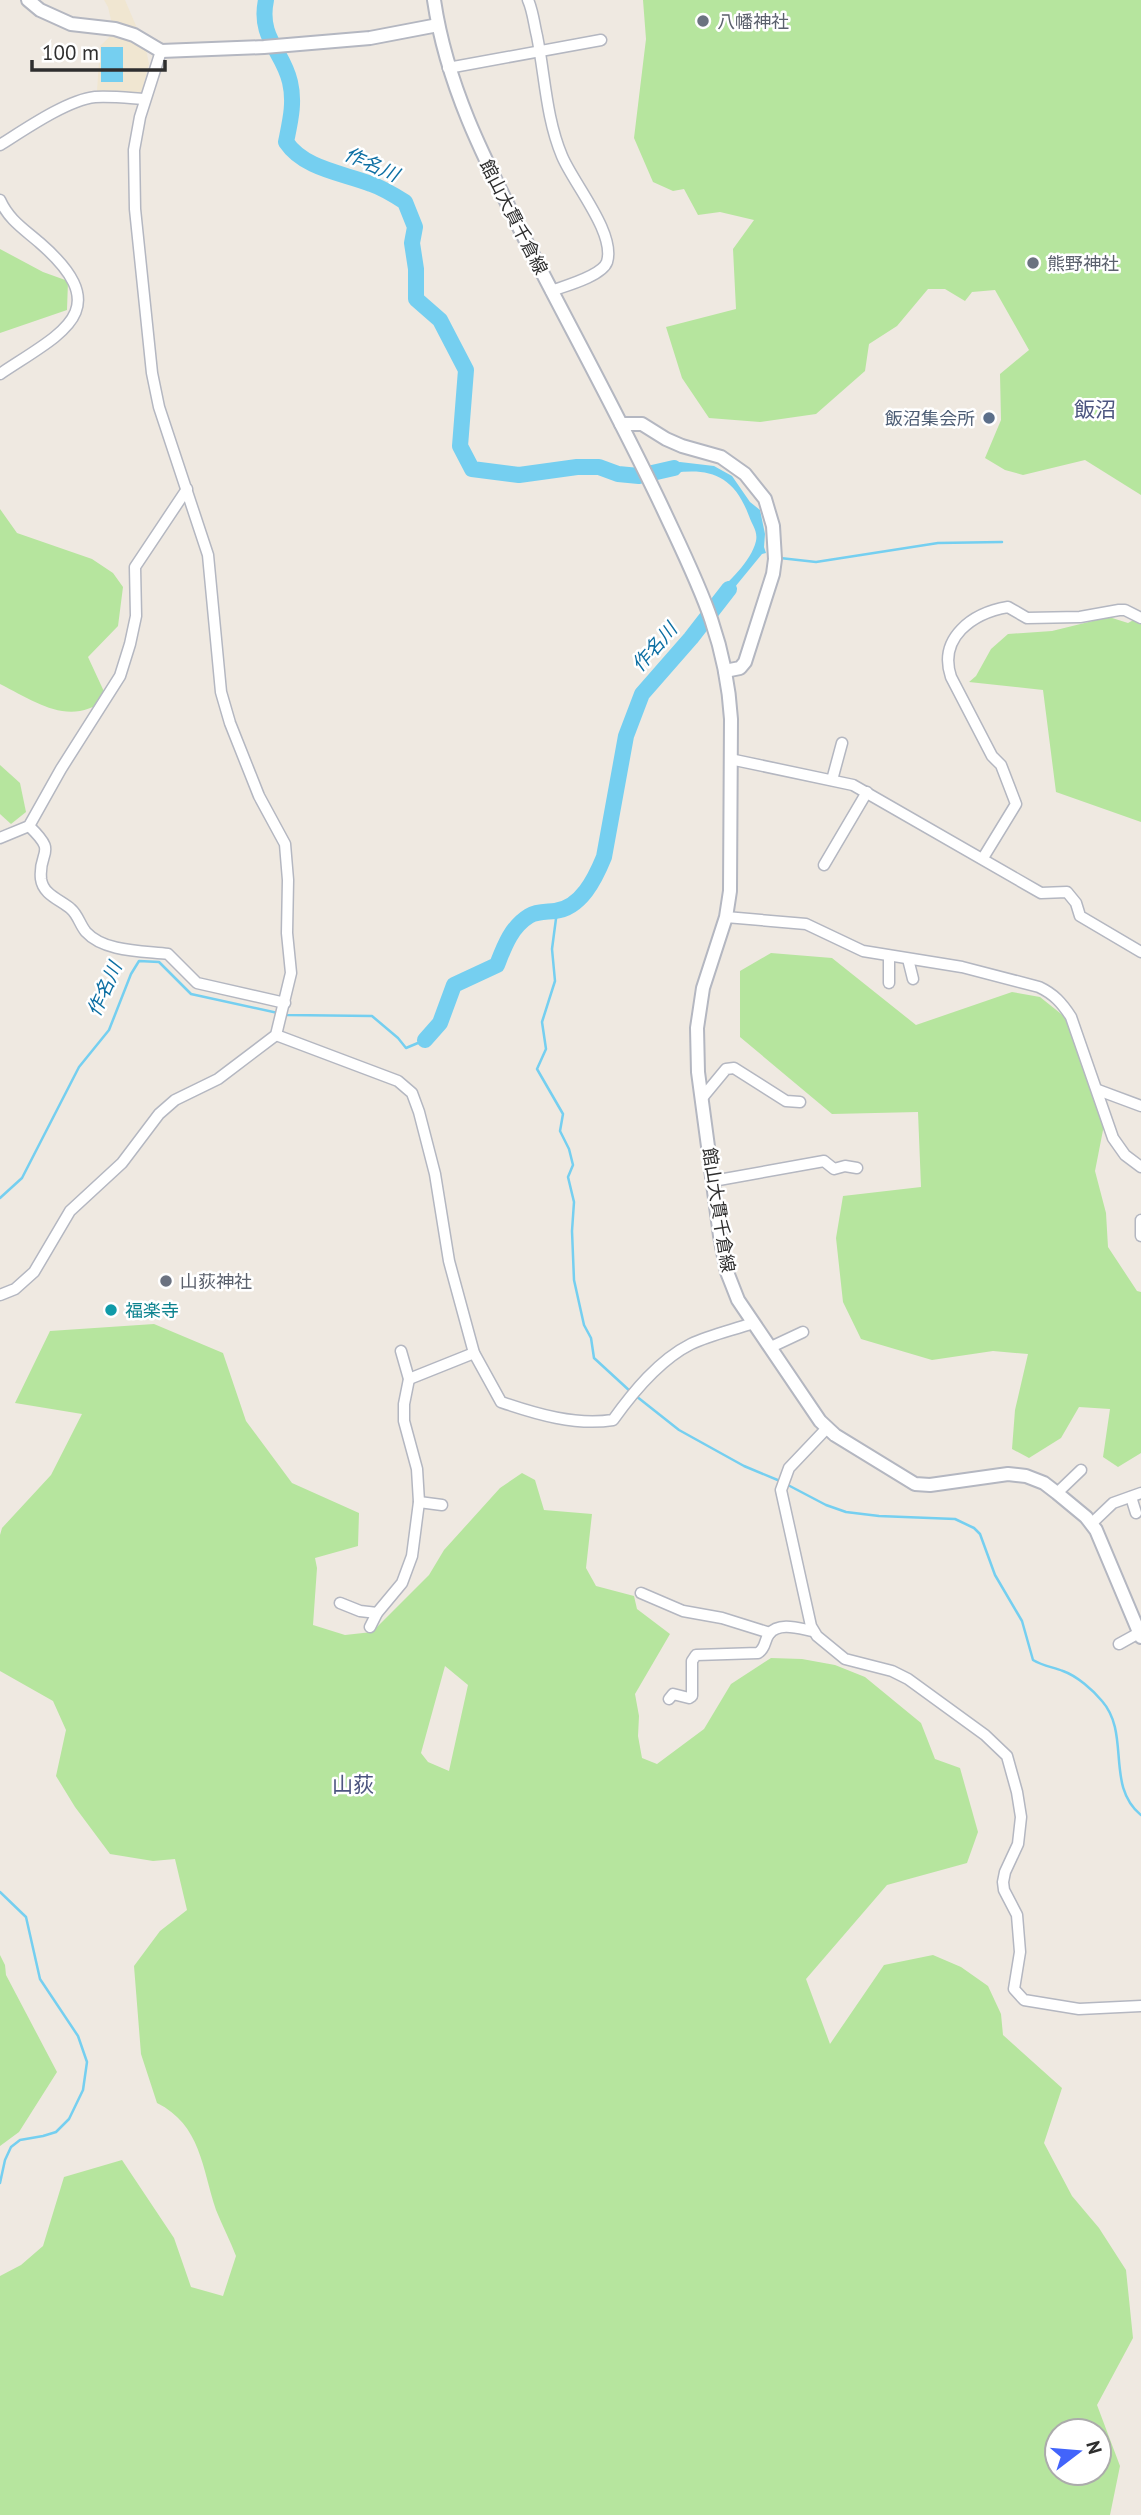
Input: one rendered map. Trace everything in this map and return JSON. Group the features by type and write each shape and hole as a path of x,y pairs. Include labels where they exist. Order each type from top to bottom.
{"main road":[{"path":"28,0 40,10 71,24 114,29 134,35 161,51 264,47 370,38 438,25"},
{"name":"館山大貫千倉線","path":"434,0 448,68 458,99 487,164 621,424 705,598 725,671 730,706 731,862 726,917 707,971 700,1001 697,1051 720,1236 727,1272 738,1300 812,1411 842,1440 915,1484 930,1485 1017,1474 1035,1479 1057,1493 1092,1523 1140,1635"},
{"path":"621,424 642,424 666,439 713,454 736,466 753,482 765,499 773,526 776,557 773,574 745,662 740,668 725,671"}],"street":[{"path":"528,0 540,52 552,132 606,238 608,253 606,264 600,272 551,291"},
{"path":"448,68 601,40"},
{"path":"0,1295 15,1289 34,1272 63,1220 122,1163 159,1114 175,1100 218,1079 278,1030 291,973 287,933 285,844 255,786 221,692 208,555 155,389 139,253 134,150 145,99 161,51"},
{"path":"0,145 74,103 93,97 145,99"},
{"path":"0,374 50,341 75,317 79,307 78,294 68,271 15,223 1,203"},
{"path":"0,838 29,826 61,769 120,676 136,616 135,567 187,489"},
{"path":"983,858 1016,804 1001,765 992,756 951,677 947,665 954,636 984,614 1008,607 1027,618 1080,617 1125,610 1141,618"},
{"path":"832,780 842,743"},
{"path":"730,759 853,785 1041,893 1067,892 1076,902 1080,916 1141,952"},
{"path":"824,865 867,792"},
{"path":"29,826 46,846 41,879 45,889 73,910 86,933 126,952 168,954 197,983 284,1006"},
{"path":"726,917 806,924 863,951 962,967 1048,991 1072,1017 1115,1144 1141,1167"},
{"path":"888,956 889,983"},
{"path":"908,959 912,979"},
{"path":"278,1030 398,1082 412,1093 433,1165 449,1261 474,1353 501,1402 530,1412 595,1423 613,1420 628,1399 679,1350 753,1323"},
{"path":"702,1098 726,1069 734,1068 786,1101 800,1102"},
{"path":"1098,1090 1141,1106"},
{"path":"713,1181 824,1161 834,1169 845,1166 857,1168"},
{"path":"1141,1220 1141,1236"},
{"path":"771,1347 803,1332"},
{"path":"370,1627 377,1613 402,1583 412,1556 419,1502 417,1469 404,1421 409,1379 401,1351"},
{"path":"409,1379 474,1353"},
{"path":"813,1631 781,1490 785,1476 795,1460 827,1428"},
{"path":"1057,1493 1081,1470"},
{"path":"1092,1523 1113,1503 1136,1495 1136,1513"},
{"path":"419,1502 442,1505"},
{"path":"641,1593 683,1611 722,1618 770,1633"},
{"path":"340,1603 360,1611 377,1613"},
{"path":"669,1699 673,1694 689,1698 692,1696 692,1661 696,1655 758,1653 763,1649 770,1633 785,1626 813,1631 845,1659 892,1671 908,1679 985,1735 1006,1756 1017,1792 1021,1827 1014,1855 1005,1872 1004,1890 1017,1915 1020,1952 1014,1989 1024,2000 1079,2009 1141,2006"},
{"path":"1119,1644 1140,1635"}],"shaded area":[{"path":"104,0 125,0 146,49 149,64 141,94 97,91 100,46 120,27 112,24"}],"green space":[{"path":"643,0 1141,0 1141,495 1085,460 1023,475 1005,470 985,458 1001,420 1000,374 1029,350 995,290 972,292 965,301 945,289 928,289 897,326 869,344 865,371 816,414 760,422 709,418 682,378 666,327 736,309 733,249 754,220 720,212 698,215 684,189 673,191 653,182 634,138 646,39"},
{"path":"0,249 43,272 68,281 67,310 0,333"},
{"path":"0,509 17,533 92,559 113,573 123,587 118,626 88,657 107,698 93,707 66,712 53,709 0,684"},
{"path":"1141,616 1141,822 1056,792 1043,690 969,682 976,676 991,649 1008,634 1052,631 1109,617 1128,623"},
{"path":"0,765 20,783 26,812 11,824 0,814"},
{"path":"771,953 832,958 916,1025 1012,992 1040,997 1075,1025 1104,1125 1095,1171 1106,1213 1108,1247 1137,1291 1141,1292 1141,1453 1118,1467 1103,1457 1110,1409 1079,1407 1061,1438 1029,1458 1012,1449 1015,1410 1028,1354 993,1351 932,1360 861,1339 843,1302 836,1238 843,1196 921,1187 918,1112 832,1114 740,1037 740,971"},
{"path":"154,1324 223,1353 246,1421 292,1483 359,1513 358,1546 315,1558 317,1568 313,1625 345,1635 372,1632 429,1575 444,1550 500,1488 522,1473 535,1480 544,1510 592,1514 586,1568 596,1586 634,1596 637,1609 670,1634 635,1694 642,1758 657,1764 704,1729 731,1684 771,1658 802,1659 835,1665 865,1677 921,1723 935,1759 960,1768 978,1832 967,1863 887,1885 806,1979 830,2044 884,1965 933,1955 961,1967 988,1986 1001,2014 1003,2035 1062,2088 1044,2143 1072,2196 1099,2228 1126,2270 1133,2338 1097,2405 1102,2417 1043,2417 1043,2487 1113,2487 1113,2447 1120,2466 1110,2515 0,2515 0,2276 21,2265 43,2246 64,2177 122,2160 174,2238 191,2287 223,2296 236,2256 216,2210 198,2149 183,2123 157,2103 141,2054 134,1966 160,1931 187,1910 175,1859 153,1861 110,1854 56,1776 66,1730 53,1701 0,1671 2,1528 51,1475 82,1414 15,1403 50,1331","holes":["445,1666 468,1685 449,1771 428,1762 421,1753"]},
{"path":"0,1955 6,1975 57,2072 19,2132 0,2146"}],"water":[{"path":"101,47 123,47 123,82 101,82"},
{"path":"680,462 714,466 732,476 750,502 760,510 766,553 762,554 730,593 729,599 719,611 713,597 749,556 756,541 755,531 742,500 723,479 700,472 655,476 651,468"}],"waterway":[{"name":"作名川","path":"266,0 265,24 290,82 292,97 286,142 313,164 375,186 405,202 415,227 412,243 416,269 416,299 440,320 466,370 460,446 472,469 519,475 577,467 599,467 618,474 639,476 674,468"},
{"path":"780,558 816,562 938,543 1002,542"},
{"name":"作名川","path":"425,1040 440,1023 454,985 497,965 517,926 535,913 564,909 586,891 604,857 626,736 642,694 729,589"},
{"path":"557,911 552,949 555,981 542,1022 546,1049 537,1069 563,1114 560,1131 573,1165 568,1177 574,1202 574,1280 584,1325 591,1338 594,1358 631,1392"},
{"name":"作名川","path":"0,1198 22,1178 79,1067 109,1030 131,974 139,961 159,962 191,994 287,1015 372,1016 406,1048 425,1040"},
{"path":"636,1396 679,1430 744,1466 780,1481"},
{"path":"786,1484 826,1505 846,1512 955,1519 974,1528 980,1534 995,1575 1022,1621 1033,1660 1079,1680 1102,1701 1111,1714 1124,1790 1130,1803 1141,1815"},
{"path":"0,1892 26,1917 40,1979 78,2036 87,2062 83,2090 69,2119 56,2132 20,2140 11,2147 0,2183"}],"place":[{"name":"八幡神社","path":"703,21"},
{"name":"熊野神社","path":"1033,263"},
{"name":"飯沼集会所","path":"989,418"},
{"name":"山荻神社","path":"166,1281"},
{"name":"福楽寺","path":"111,1310"}],"district":[{"name":"飯沼","path":"1095,409"},
{"name":"山荻","path":"353,1784"}]}
